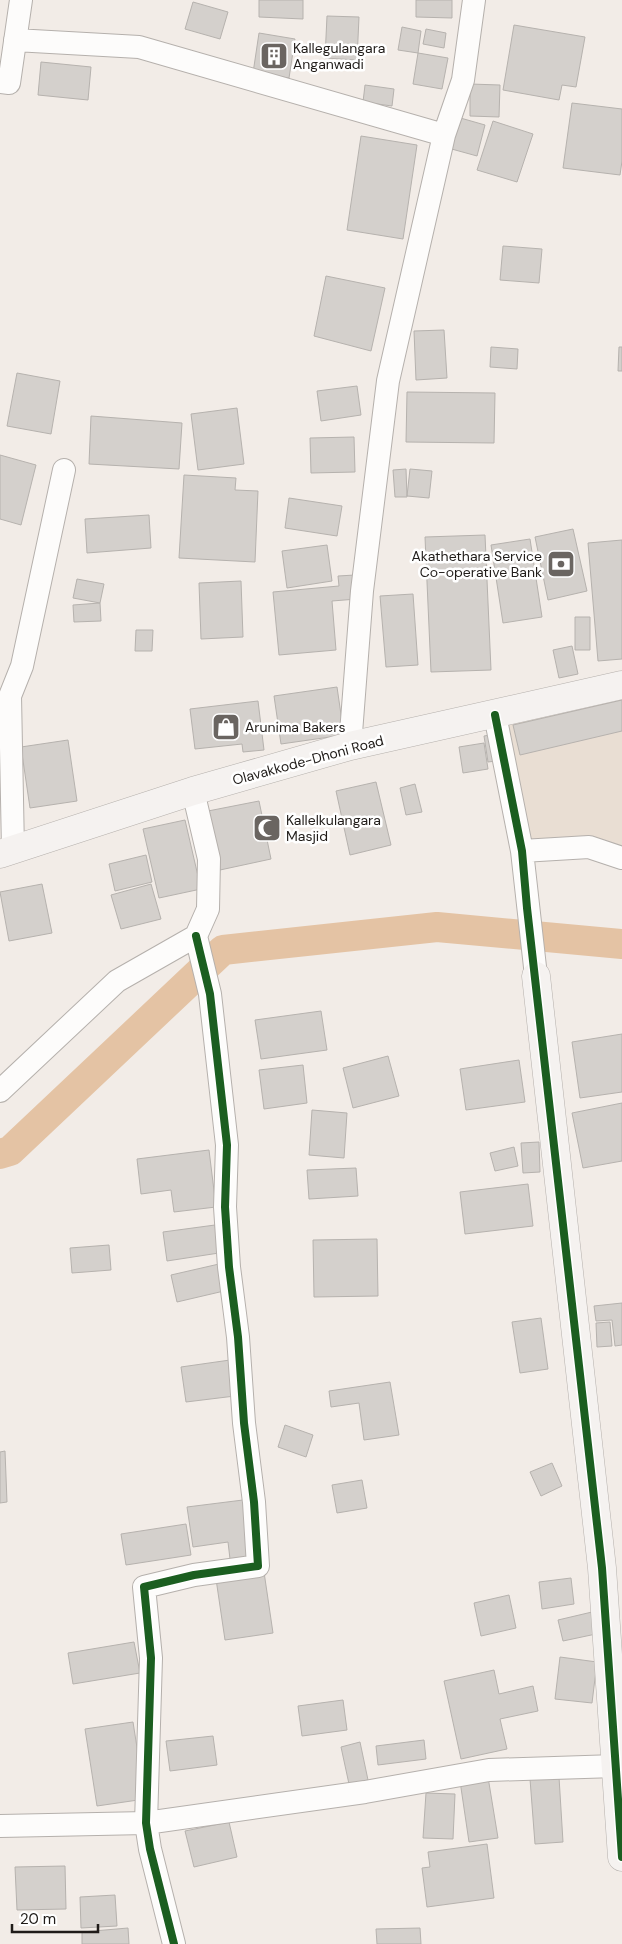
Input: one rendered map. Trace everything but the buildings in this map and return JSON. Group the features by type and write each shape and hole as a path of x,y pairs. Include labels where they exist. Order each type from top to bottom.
{"street":[{"path":"0,82 9,83 21,0"},
{"path":"350,746 362,591 388,381 444,135 463,80 474,0"},
{"path":"15,40 139,47 444,135"},
{"path":"7,852 10,696 22,666 64,470"},
{"name":"Olavakkode-Dhoni Road","path":"7,852 193,791 350,746 622,685"},
{"path":"495,715 522,851 601,1558 622,1857"},
{"path":"0,1091 117,981 196,936 208,909 209,859 193,791"},
{"path":"522,851 589,847 622,858"},
{"path":"174,1944 150,1848 146,1823 152,1658 144,1587 194,1574 258,1566 254,1502 244,1423 238,1337 229,1267 225,1207 226,1145 212,1033 210,994 196,936"},
{"path":"0,1826 146,1823 365,1792 489,1770 616,1766"}],"shaded area":[{"path":"622,685 622,857 522,851 495,715"}],"waterway":[{"path":"0,1154 10,1151 223,950 437,927 622,944"}],"cycle path":[{"path":"495,715 522,851 602,1568 622,1857"},
{"path":"174,1944 150,1849 146,1823 151,1658 144,1587 194,1575 258,1566 254,1502 244,1423 238,1337 229,1267 225,1207 227,1145 210,994 196,936"}],"place":[{"name":"Kallegulangara Anganwadi","path":"274,56"},
{"name":"Akathethara Service Co-operative Bank","path":"561,564"},
{"name":"Arunima Bakers","path":"226,727"},
{"name":"Kallelkulangara Masjid","path":"267,828"}]}
